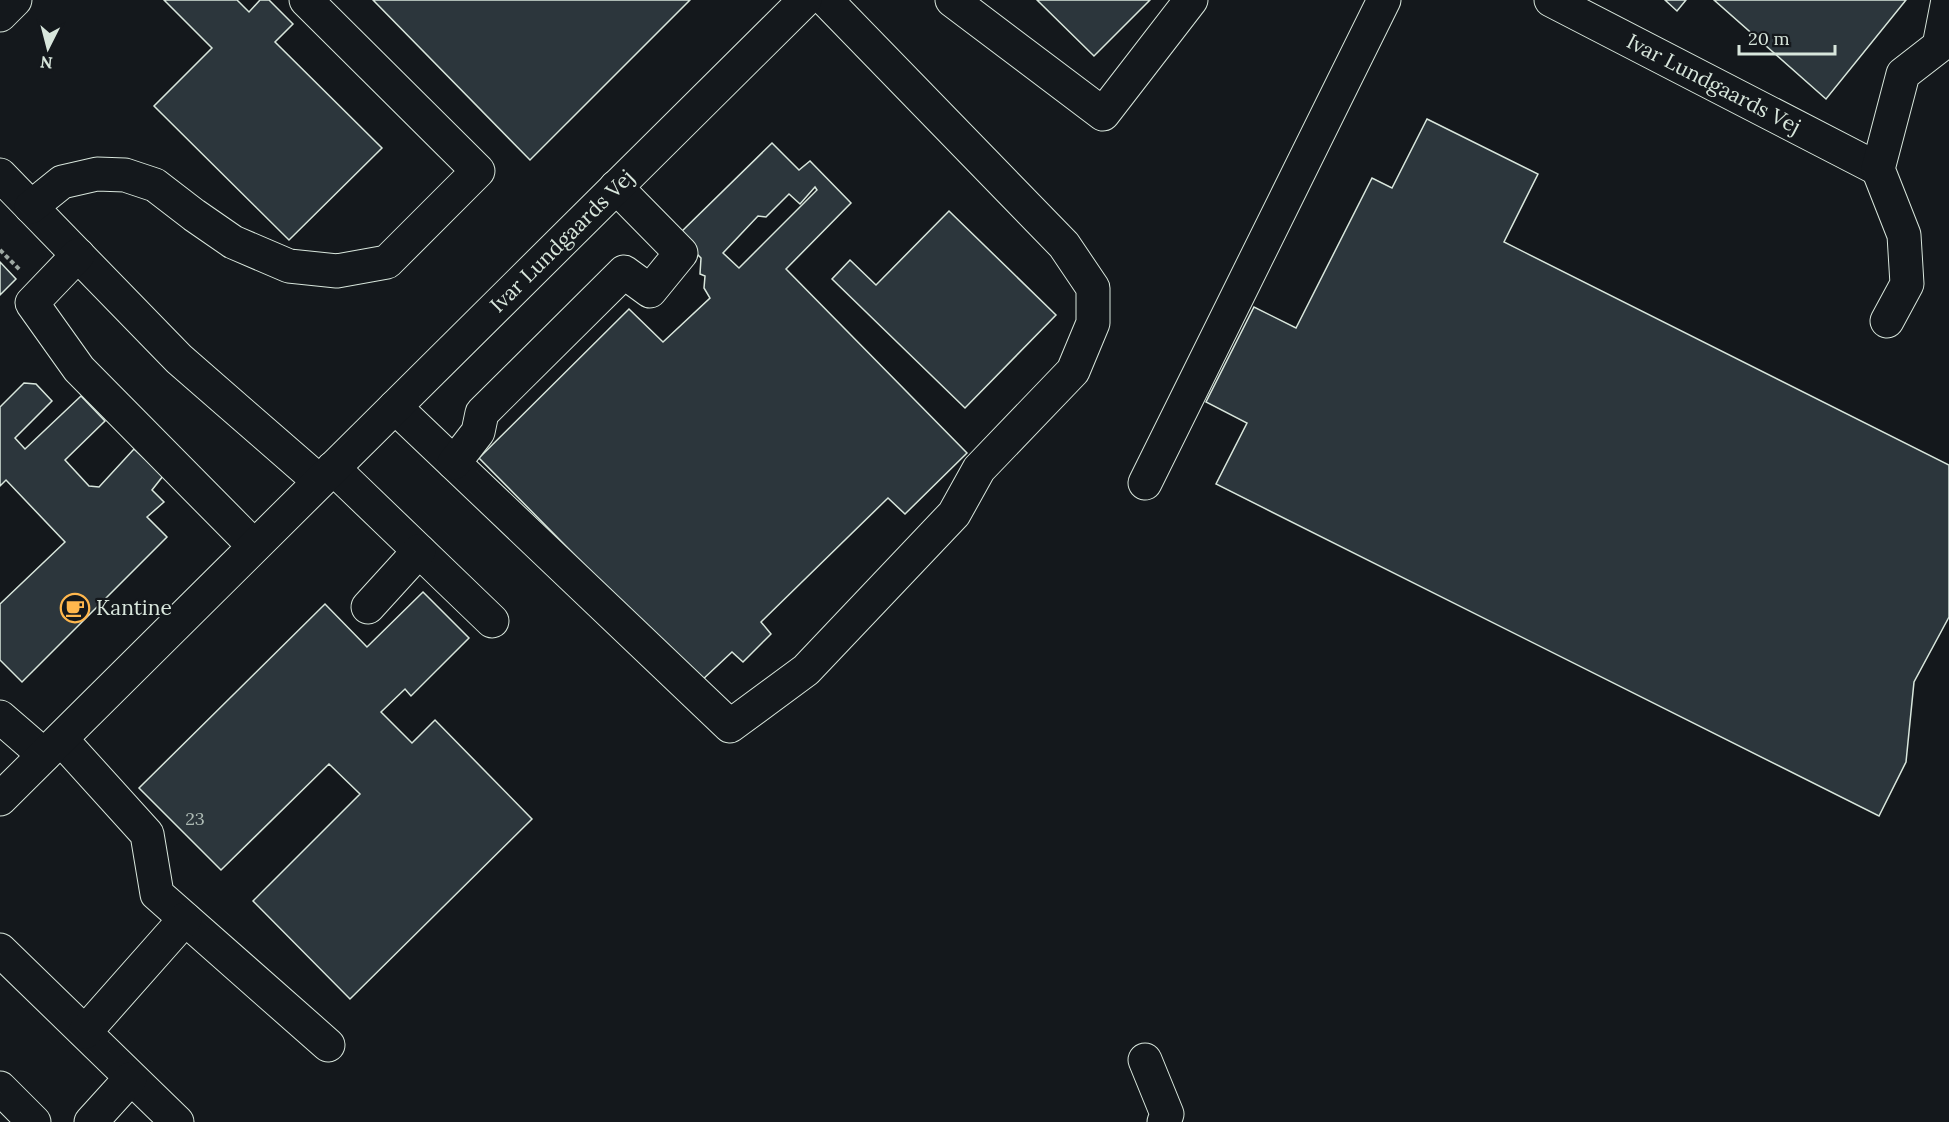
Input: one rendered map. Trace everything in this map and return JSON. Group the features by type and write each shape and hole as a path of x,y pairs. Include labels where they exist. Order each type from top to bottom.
{"street":[{"path":"0,15 15,0"},
{"path":"32,207 62,182 97,174 125,175 155,185 233,242 289,266 337,271 387,262 478,171 306,0"},
{"name":"Ivar Lundgaards Vej","path":"0,799 805,0"},
{"path":"395,406 730,726 806,670 954,514 979,469 1073,371 1093,323 1093,288 1064,245 826,0"},
{"path":"952,0 1103,114 1191,0"},
{"path":"1145,483 1383,0"},
{"name":"Ivar Lundgaards Vej","path":"1551,0 1878,169"},
{"path":"1887,321 1907,284 1904,235 1878,169 1903,74 1939,46 1948,0"},
{"path":"0,175 179,359 326,474 419,551 492,621"},
{"path":"454,463 478,432 482,413 624,272 650,291 681,253 616,187"},
{"path":"78,255 32,303 79,369 254,546"},
{"path":"368,607 419,551"},
{"path":"0,717 52,747 147,834 157,894 328,1045"},
{"path":"85,1032 185,919"},
{"path":"0,950 130,1079 177,1122"},
{"path":"1145,1060 1167,1114 1164,1122"},
{"path":"91,1122 130,1079"},
{"path":"0,1088 34,1122"}],"building":[{"path":"164,0 237,0 249,12 260,0 269,0 293,24 275,42 382,148 289,240 154,106 212,48"},
{"path":"373,0 690,0 530,160"},
{"path":"1037,0 1150,0 1094,56"},
{"path":"1665,0 1686,0 1677,11"},
{"path":"1714,0 1906,0 1826,99"},
{"path":"1427,119 1538,174 1504,242 1949,465 1949,617 1914,682 1906,762 1879,816 1216,484 1247,423 1206,402 1254,307 1296,328 1372,178 1392,188"},
{"path":"772,143 799,170 810,161 851,203 786,269 967,453 905,514 888,498 761,622 771,634 743,662 732,652 700,682 479,458 629,309 663,342 710,298 704,288 705,276 700,274 701,258 678,235","holes":["815,187 817,190 739,268 723,253 758,216 766,217 789,194 800,204"]},
{"path":"949,211 1056,315 965,408 832,279 850,260 876,285"},
{"path":"0,262 16,279 0,295"},
{"path":"24,383 36,384 52,401 15,438 25,449 81,396 105,421 65,460 89,486 99,487 134,449 163,476 152,490 164,502 147,517 167,537 22,682 0,660 0,604 65,542 6,480 0,486 0,407"},
{"path":"423,592 469,638 411,696 405,689 381,712 412,743 435,720 532,819 350,999 253,901 360,794 329,764 221,870 139,788 325,604 367,647"}],"place":[{"name":"Kantine","path":"75,608"}]}
